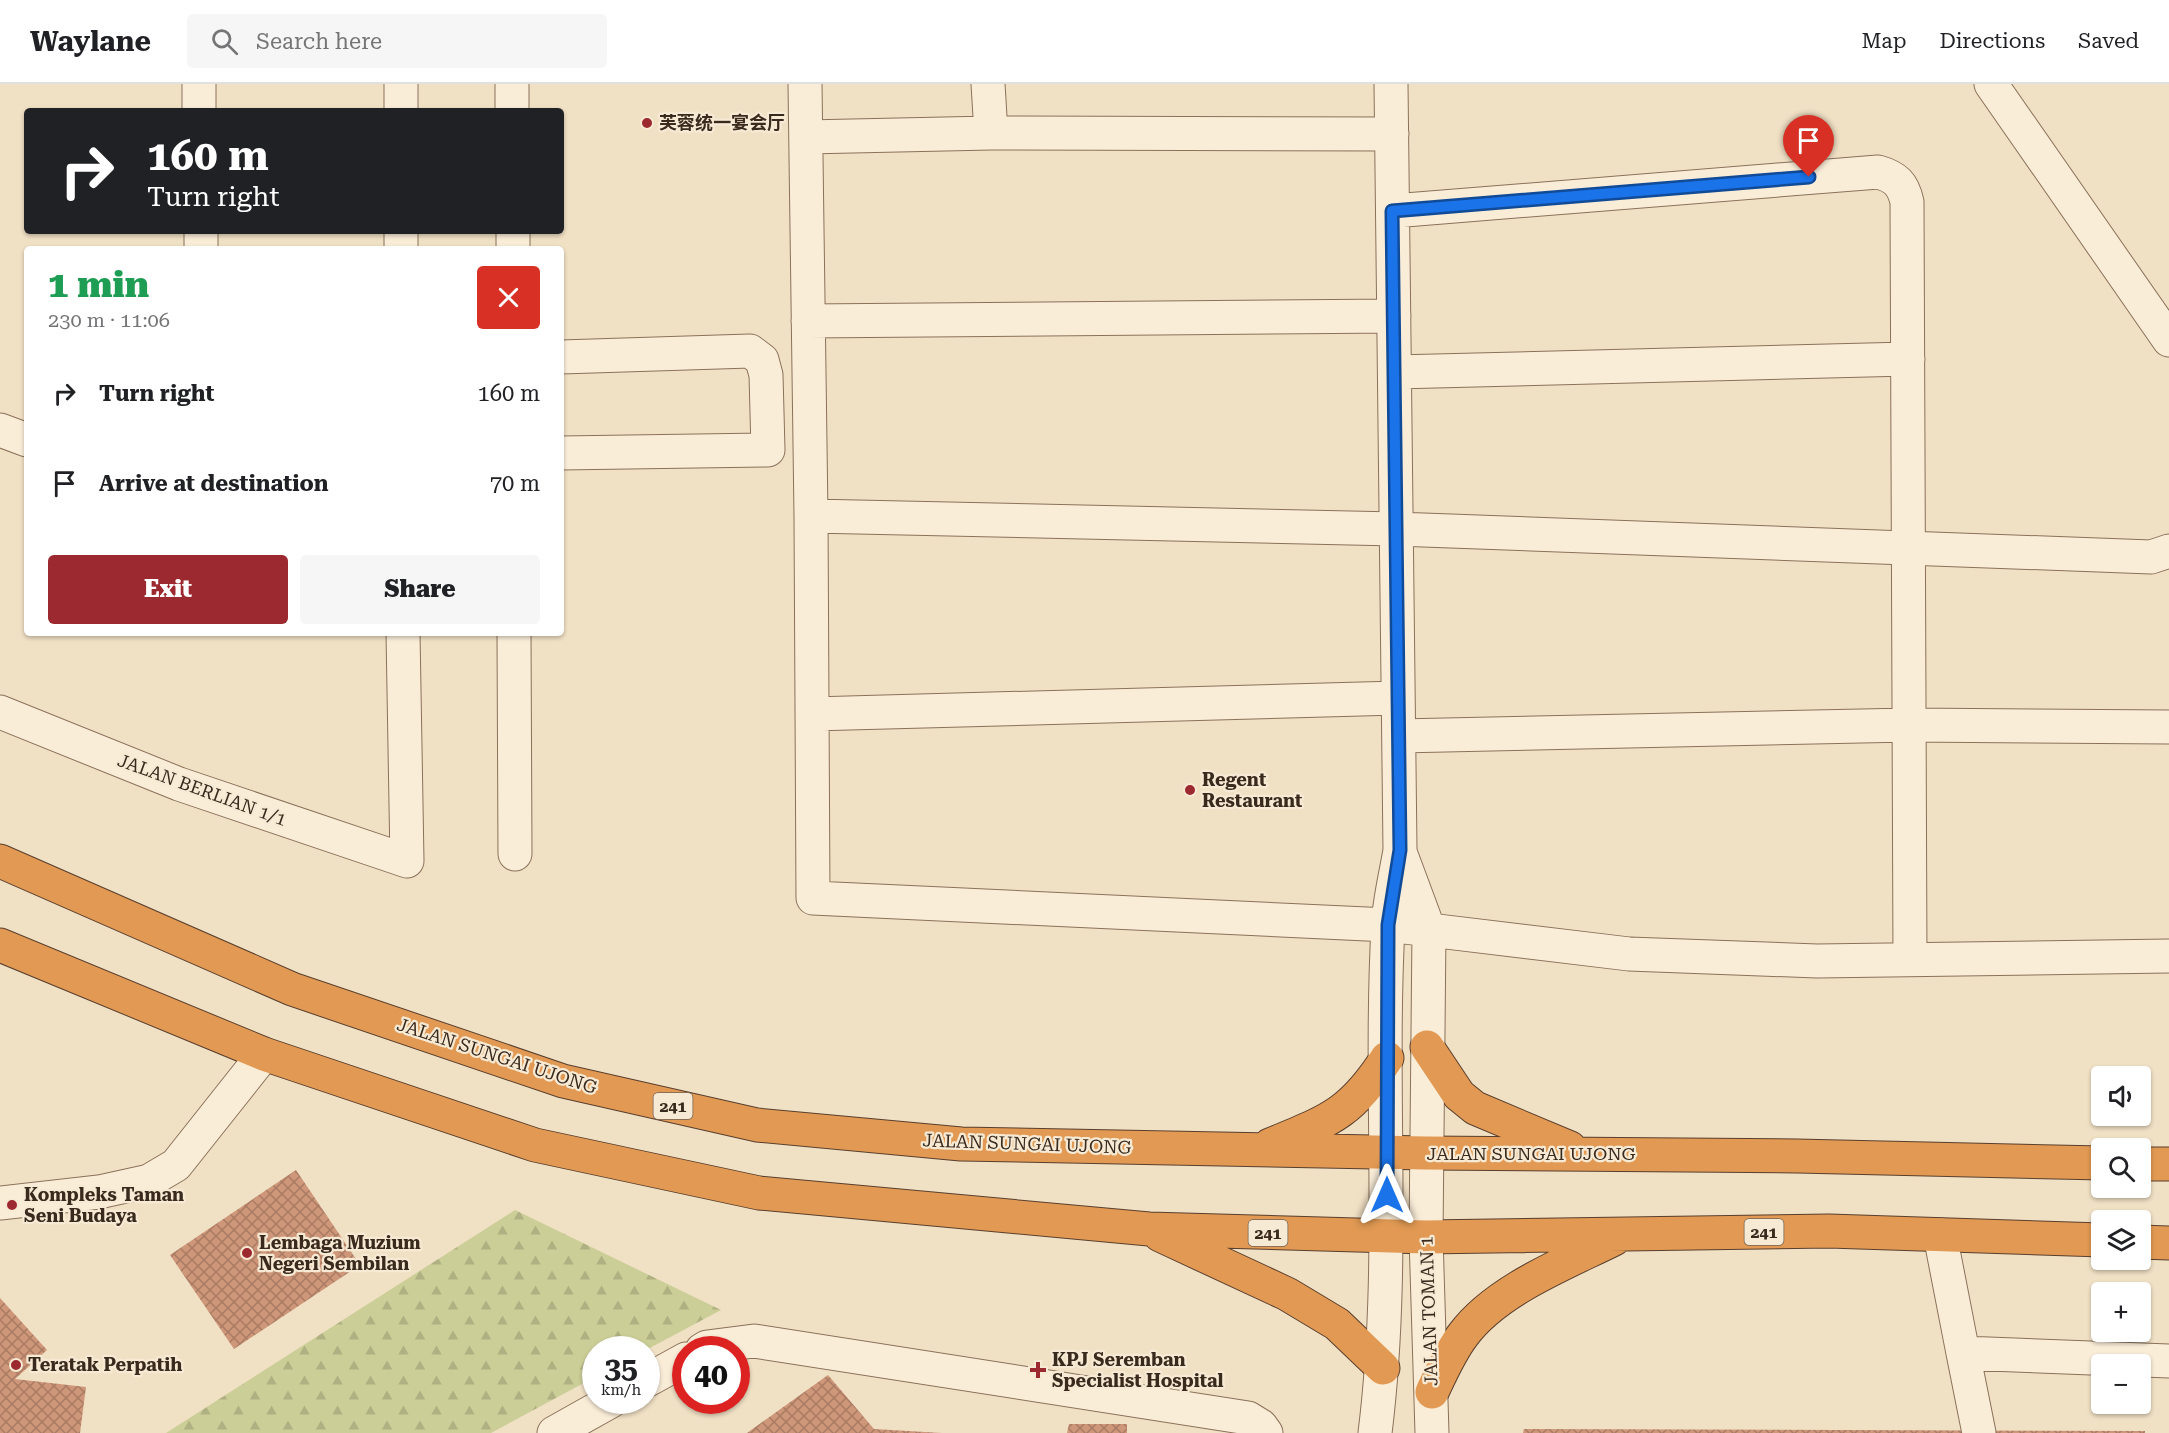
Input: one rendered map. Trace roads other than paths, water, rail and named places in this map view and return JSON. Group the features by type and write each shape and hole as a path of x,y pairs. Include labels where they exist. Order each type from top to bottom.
{"highway":[{"name":"JALAN SUNGAI UJONG","path":"0,861 292,989 563,1081 757,1125 961,1144 1426,1154 1583,1154 2091,1163"},
{"name":"241","path":"0,945 264,1054 535,1145 759,1193 1149,1229 1426,1238 1829,1231 2091,1240"},
{"path":"1427,1047 1459,1095 1475,1108 1583,1154"},
{"path":"1257,1150 1320,1124 1355,1102 1367,1089 1387,1058"},
{"path":"2151,1164 2169,1164"},
{"path":"1149,1229 1287,1294 1337,1324 1383,1368"},
{"path":"1432,1392 1463,1334 1480,1317 1501,1300 1545,1273 1621,1236"},
{"path":"2151,1242 2169,1243"}],"street":[{"path":"199,84 199,108"},
{"path":"401,84 401,108"},
{"path":"512,84 512,108"},
{"path":"805,84 813,898 1388,925 1629,954 1817,961 2169,956"},
{"path":"988,84 991,133"},
{"path":"1375,1433 1383,1368 1388,925 1400,850 1391,84"},
{"path":"1991,84 2169,340"},
{"path":"806,137 991,133 1392,134"},
{"path":"1392,211 1878,172 1894,177 1904,190 1907,202 1910,959"},
{"path":"808,321 1394,316"},
{"path":"564,357 750,351 762,360 766,375 768,450 564,453"},
{"path":"1395,372 1908,359"},
{"path":"0,430 24,439"},
{"path":"811,516 1396,529 2151,557 2169,551"},
{"name":"JALAN BERLIAN 1/1","path":"0,712 179,784 407,861 403,636"},
{"path":"514,636 515,854"},
{"path":"812,714 1398,698"},
{"path":"1399,735 1909,725 2169,727"},
{"name":"JALAN TOMAN 1","path":"1400,850 1428,930 1426,1238 1432,1433"},
{"path":"0,1203 99,1192 149,1181 176,1165 264,1054"},
{"path":"1940,1235 1979,1433"},
{"path":"750,1342 1248,1418 1261,1426 1266,1433"},
{"path":"1963,1353 2169,1361"},
{"path":"554,1433 588,1414"}],"place":[{"name":"芙蓉统一宴会厅","path":"647,123"},
{"name":"Regent Restaurant","path":"1190,790"},
{"name":"Kompleks Taman Seni Budaya","path":"12,1205"},
{"name":"Lembaga Muzium Negeri Sembilan","path":"247,1253"},
{"name":"Teratak Perpatih","path":"16,1365"},
{"name":"KPJ Seremban Specialist Hospital","path":"1038,1370"}]}
